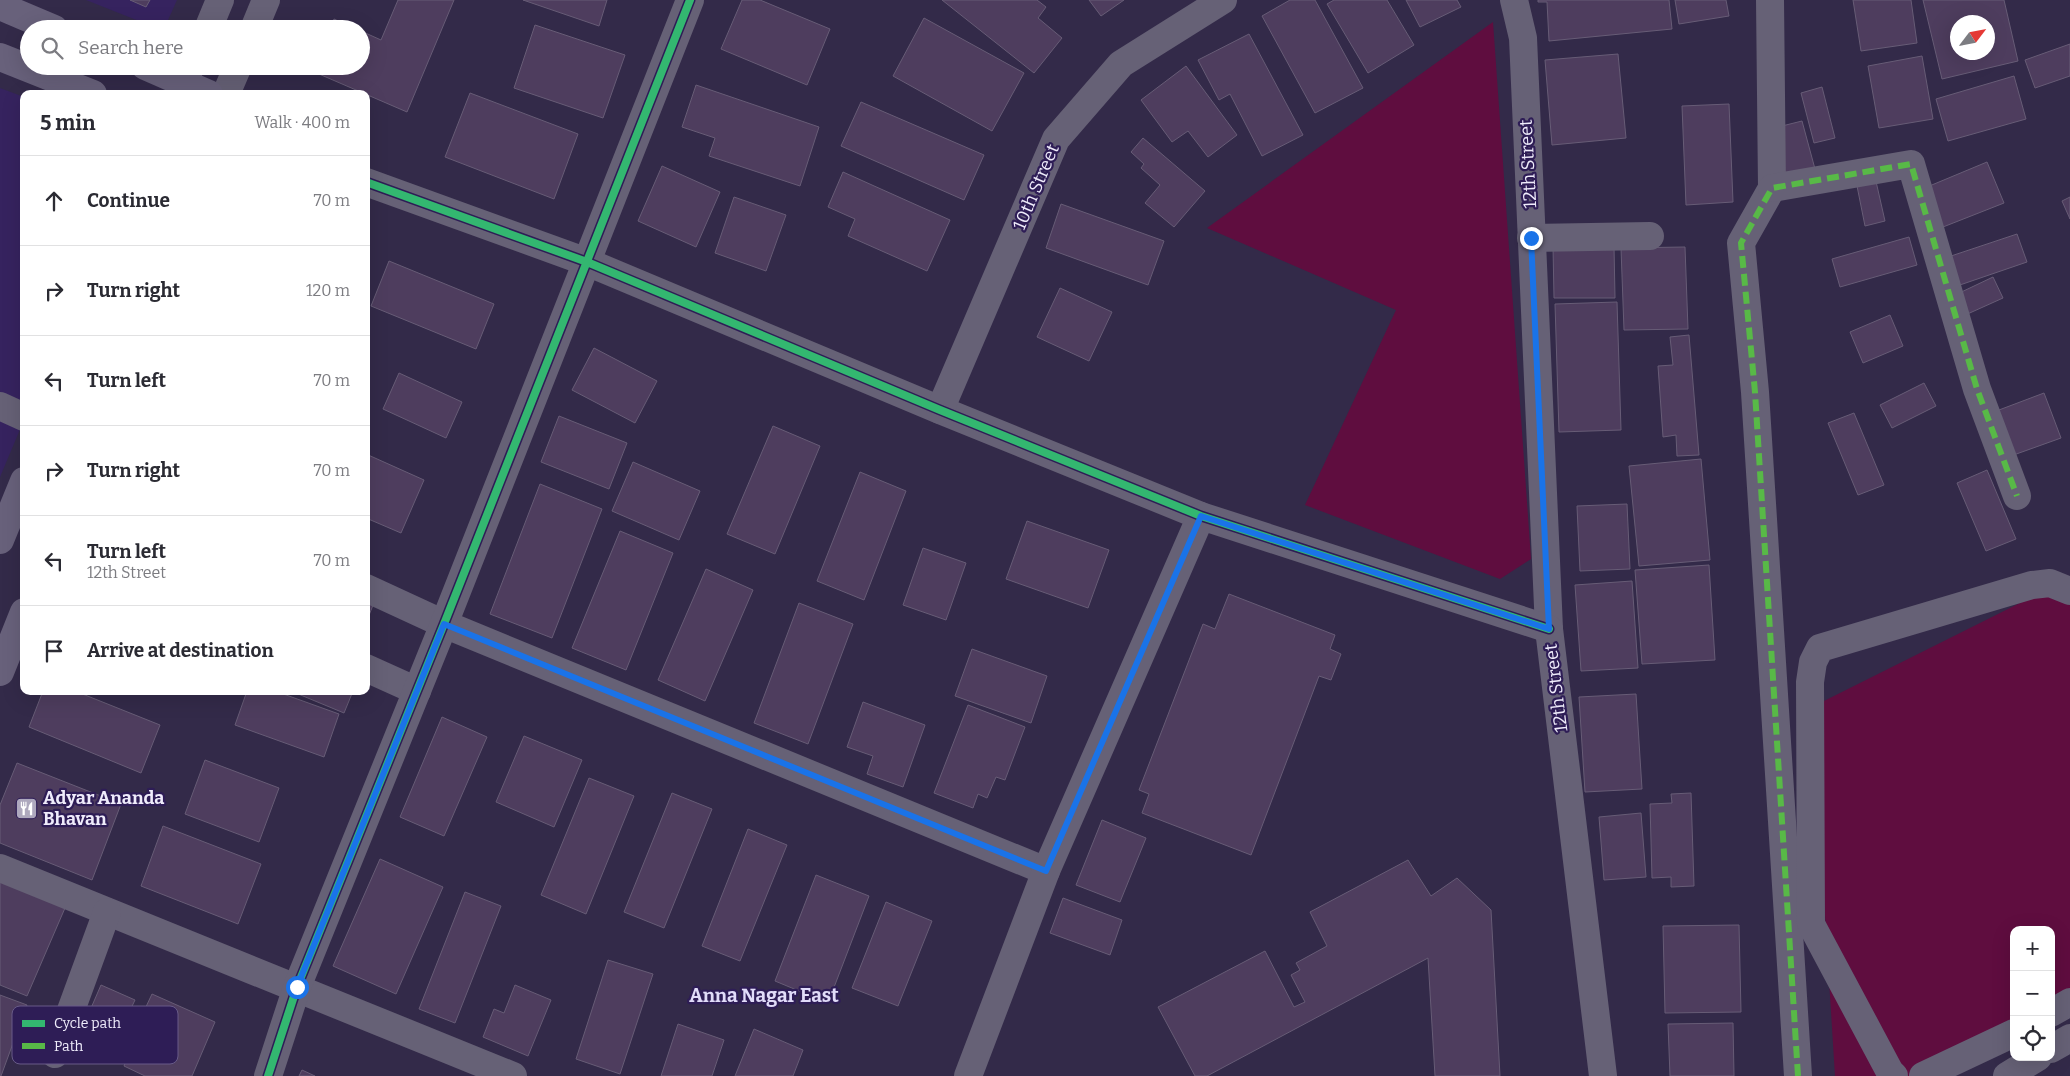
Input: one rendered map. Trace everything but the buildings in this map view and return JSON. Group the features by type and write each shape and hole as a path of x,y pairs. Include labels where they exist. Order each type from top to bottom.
{"main road":[{"path":"0,6 33,20"},
{"path":"0,57 20,65"},
{"path":"45,75 83,90"},
{"path":"169,75 202,90"},
{"path":"0,540 20,491"},
{"path":"0,672 20,622"}],"street":[{"path":"212,20 220,0"},
{"path":"258,20 266,0"},
{"path":"268,1076 297,987 417,692 690,0"},
{"name":"10th Street","path":"940,410 1056,139 1121,64 1223,0"},
{"name":"12th Street","path":"1514,0 1522,38 1549,629 1603,1076"},
{"path":"1770,0 1772,188 1741,243 1755,392 1798,1076"},
{"path":"228,90 234,75"},
{"path":"1772,188 1911,164 1977,389 2017,496"},
{"path":"370,183 587,262 940,410 1201,516 1549,629"},
{"path":"1531,238 1650,236"},
{"path":"0,406 20,415"},
{"path":"968,1076 1046,871 1201,516"},
{"path":"1894,1076 1890,1072 1811,924 1810,682 1813,662 1820,648 2032,585 2050,583 2070,591"},
{"path":"370,590 444,624 1046,871"},
{"path":"370,670 417,692"},
{"path":"0,868 513,1076"},
{"path":"73,1006 107,912"},
{"path":"2055,1011 2070,1002"},
{"path":"1923,1076 2010,1035"},
{"path":"2055,1047 2070,1038"},
{"path":"2007,1076 2031,1061"}],"shaded area":[{"path":"86,0 177,0 168,20 136,20"},
{"path":"1493,22 1531,559 1500,579 1305,505 1396,310 1207,228"},
{"path":"0,88 20,96 20,430 0,477"},
{"path":"2070,578 2070,994 2055,1003 2055,926 2010,926 2010,1029 1929,1076 1835,1076 1812,707"}],"marked path":[{"path":"1798,1076 1755,392 1741,243 1772,188 1911,164 1977,389 2017,496"}],"cycle path":[{"path":"268,1076 297,987 444,624 690,0"},
{"path":"370,183 587,262 940,410 1201,516 1549,629"}],"place":[{"name":"Adyar Ananda Bhavan","path":"27,808"}],"district":[{"name":"Anna Nagar East","path":"764,995"}],"route":[{"path":"297,987 444,624 1046,871 1201,516 1549,629 1531,238"}]}
